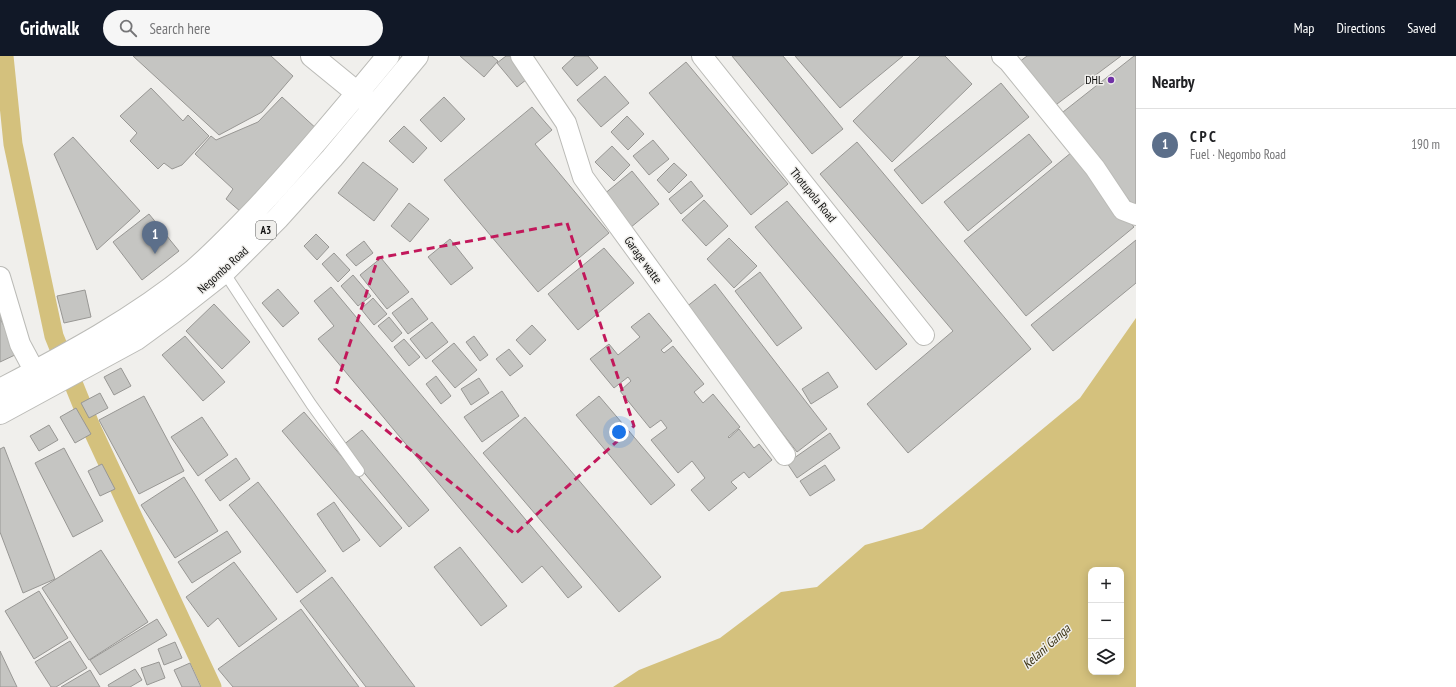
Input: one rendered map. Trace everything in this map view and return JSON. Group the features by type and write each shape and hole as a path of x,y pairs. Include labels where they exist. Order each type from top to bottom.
{"main road":[{"path":"312,56 374,107"},
{"name":"Negombo Road","path":"78,359 112,329 192,271 226,240 293,170 388,56"},
{"name":"Negombo Road","path":"0,390 42,375 78,359 136,339 224,272 303,191 417,56"},
{"name":"Negombo Road","path":"0,413 42,375"}],"street":[{"name":"Garage watte","path":"521,56 566,123 583,177 785,455"},
{"name":"Thotupola Road","path":"702,56 924,334"},
{"path":"1009,58 1095,168 1123,210 1136,215"},
{"path":"0,277 20,344 42,375"}],"lane":[{"path":"224,272 311,404 359,471"}],"highlighted area":[{"path":"567,223 634,426 515,534 335,389 378,258"}],"water":[{"name":"Kelani Ganga","path":"1136,318 1136,687 613,687 639,670 720,638 781,592 817,587 865,545 922,529 1080,398"}],"building":[{"path":"133,56 271,56 293,76 262,112 219,135"},
{"path":"460,56 492,56 498,61 484,77"},
{"path":"506,56 514,56 531,76 517,87 497,63"},
{"path":"575,56 588,56 598,68 577,86 562,68"},
{"path":"732,56 783,56 843,129 812,154"},
{"path":"795,56 903,56 840,108"},
{"path":"920,56 945,56 972,84 892,162 853,121"},
{"path":"1027,56 1121,56 1053,107 1019,62"},
{"path":"1134,56 1136,56 1136,205 1134,207 1063,112"},
{"path":"686,62 788,184 751,215 649,93"},
{"path":"605,76 629,103 601,127 577,100"},
{"path":"1001,83 1029,117 922,204 894,170"},
{"path":"151,88 183,121 188,115 209,136 182,165 172,169 164,163 158,169 130,141 137,133 120,116"},
{"path":"282,97 319,131 241,212 226,199 233,189 195,154 211,136 216,140 258,122"},
{"path":"444,97 465,119 441,142 420,120"},
{"path":"532,107 552,130 535,144 609,233 538,292 444,180"},
{"path":"627,116 644,134 628,150 611,132"},
{"path":"404,126 427,148 413,163 389,141"},
{"path":"1029,134 1052,162 968,231 944,202"},
{"path":"73,137 140,211 97,250 54,154"},
{"path":"653,140 669,159 649,175 633,156"},
{"path":"857,142 1031,349 908,453 867,404 953,331 820,174"},
{"path":"612,146 630,165 614,181 595,162"},
{"path":"1072,152 1134,227 1026,316 964,241"},
{"path":"363,162 398,189 374,221 338,193"},
{"path":"674,163 687,175 669,193 657,180"},
{"path":"632,171 659,204 630,228 603,195"},
{"path":"691,181 703,196 681,214 669,199"},
{"path":"704,200 728,226 706,246 682,220"},
{"path":"787,201 907,344 876,370 755,227"},
{"path":"409,203 429,219 410,242 391,226"},
{"path":"149,214 179,251 142,280 113,242"},
{"path":"316,234 329,247 317,260 304,246"},
{"path":"729,238 757,266 734,288 707,259"},
{"path":"450,239 473,268 451,285 428,257"},
{"path":"1136,240 1136,283 1053,351 1031,325"},
{"path":"364,241 373,253 356,266 346,255"},
{"path":"604,248 634,283 578,330 548,294"},
{"path":"334,253 350,270 338,282 322,264"},
{"path":"381,258 409,292 387,309 360,275"},
{"path":"760,272 802,328 777,346 735,291"},
{"path":"353,275 371,296 358,306 341,286"},
{"path":"715,284 827,429 797,452 685,308"},
{"path":"331,287 582,587 568,598 542,566 522,583 318,339 334,326 314,301"},
{"path":"278,289 299,313 283,327 262,303"},
{"path":"85,290 91,317 64,323 57,296"},
{"path":"373,298 387,314 374,325 361,309"},
{"path":"412,298 428,319 408,334 392,313"},
{"path":"0,299 8,317 1,320 17,354 0,362"},
{"path":"214,304 250,342 222,369 186,331"},
{"path":"649,313 672,341 661,350 664,353 673,346 704,384 694,392 703,403 713,394 740,427 728,437 729,438 739,429 754,448 759,444 772,460 749,478 744,472 731,482 737,488 709,511 691,490 705,478 692,461 678,473 651,440 667,428 661,420 650,428 620,391 631,381 628,377 614,388 590,359 609,344 618,355 640,337 631,327"},
{"path":"389,317 402,333 392,342 378,326"},
{"path":"432,322 448,342 426,359 410,339"},
{"path":"532,325 546,340 530,355 516,340"},
{"path":"185,336 225,382 203,401 162,355"},
{"path":"474,336 488,355 480,361 466,342"},
{"path":"404,339 420,357 409,366 394,347"},
{"path":"454,343 477,370 455,388 432,361"},
{"path":"509,349 523,366 510,376 496,359"},
{"path":"121,368 131,386 114,395 104,377"},
{"path":"828,372 838,387 811,404 802,389"},
{"path":"436,376 451,396 441,404 426,384"},
{"path":"479,378 489,393 471,405 461,389"},
{"path":"502,391 519,416 482,442 464,417"},
{"path":"100,393 108,408 89,418 81,403"},
{"path":"144,396 184,471 139,494 99,420"},
{"path":"599,396 675,485 651,505 576,415"},
{"path":"76,408 91,434 75,443 60,417"},
{"path":"304,412 402,528 380,547 282,431"},
{"path":"202,417 228,455 198,476 171,437"},
{"path":"525,417 661,577 619,612 483,453"},
{"path":"49,425 58,440 39,451 30,436"},
{"path":"362,430 429,510 409,527 342,446"},
{"path":"830,433 840,448 797,478 787,463"},
{"path":"4,447 55,579 23,593 0,532 0,449"},
{"path":"64,448 103,521 73,537 35,463"},
{"path":"236,458 250,479 220,501 205,480"},
{"path":"102,464 115,489 100,496 88,471"},
{"path":"825,465 835,480 810,496 800,481"},
{"path":"184,477 218,531 175,558 141,505"},
{"path":"258,482 326,571 297,593 229,505"},
{"path":"334,502 360,540 343,552 317,514"},
{"path":"227,531 241,552 192,583 178,562"},
{"path":"460,547 507,606 481,626 434,567"},
{"path":"101,550 148,622 89,660 42,588"},
{"path":"234,562 277,619 239,647 218,618 208,627 186,597"},
{"path":"332,577 415,687 366,687 300,601"},
{"path":"39,591 68,638 34,659 5,611"},
{"path":"301,609 359,687 233,687 218,669"},
{"path":"157,619 167,635 100,675 90,660"},
{"path":"70,641 87,668 56,687 51,687 35,662"},
{"path":"175,642 182,658 164,665 158,649"},
{"path":"0,651 17,687 0,687"},
{"path":"159,662 165,678 147,685 141,668"},
{"path":"190,663 201,687 182,687 174,670"},
{"path":"135,669 142,680 130,687 109,687 108,685"},
{"path":"90,670 100,687 61,687"}],"waterway":[{"path":"4,56 13,144 54,336 91,427 212,687"}],"place":[{"name":"DHL","path":"1111,80"},
{"name":"C P C","path":"155,254"}]}
